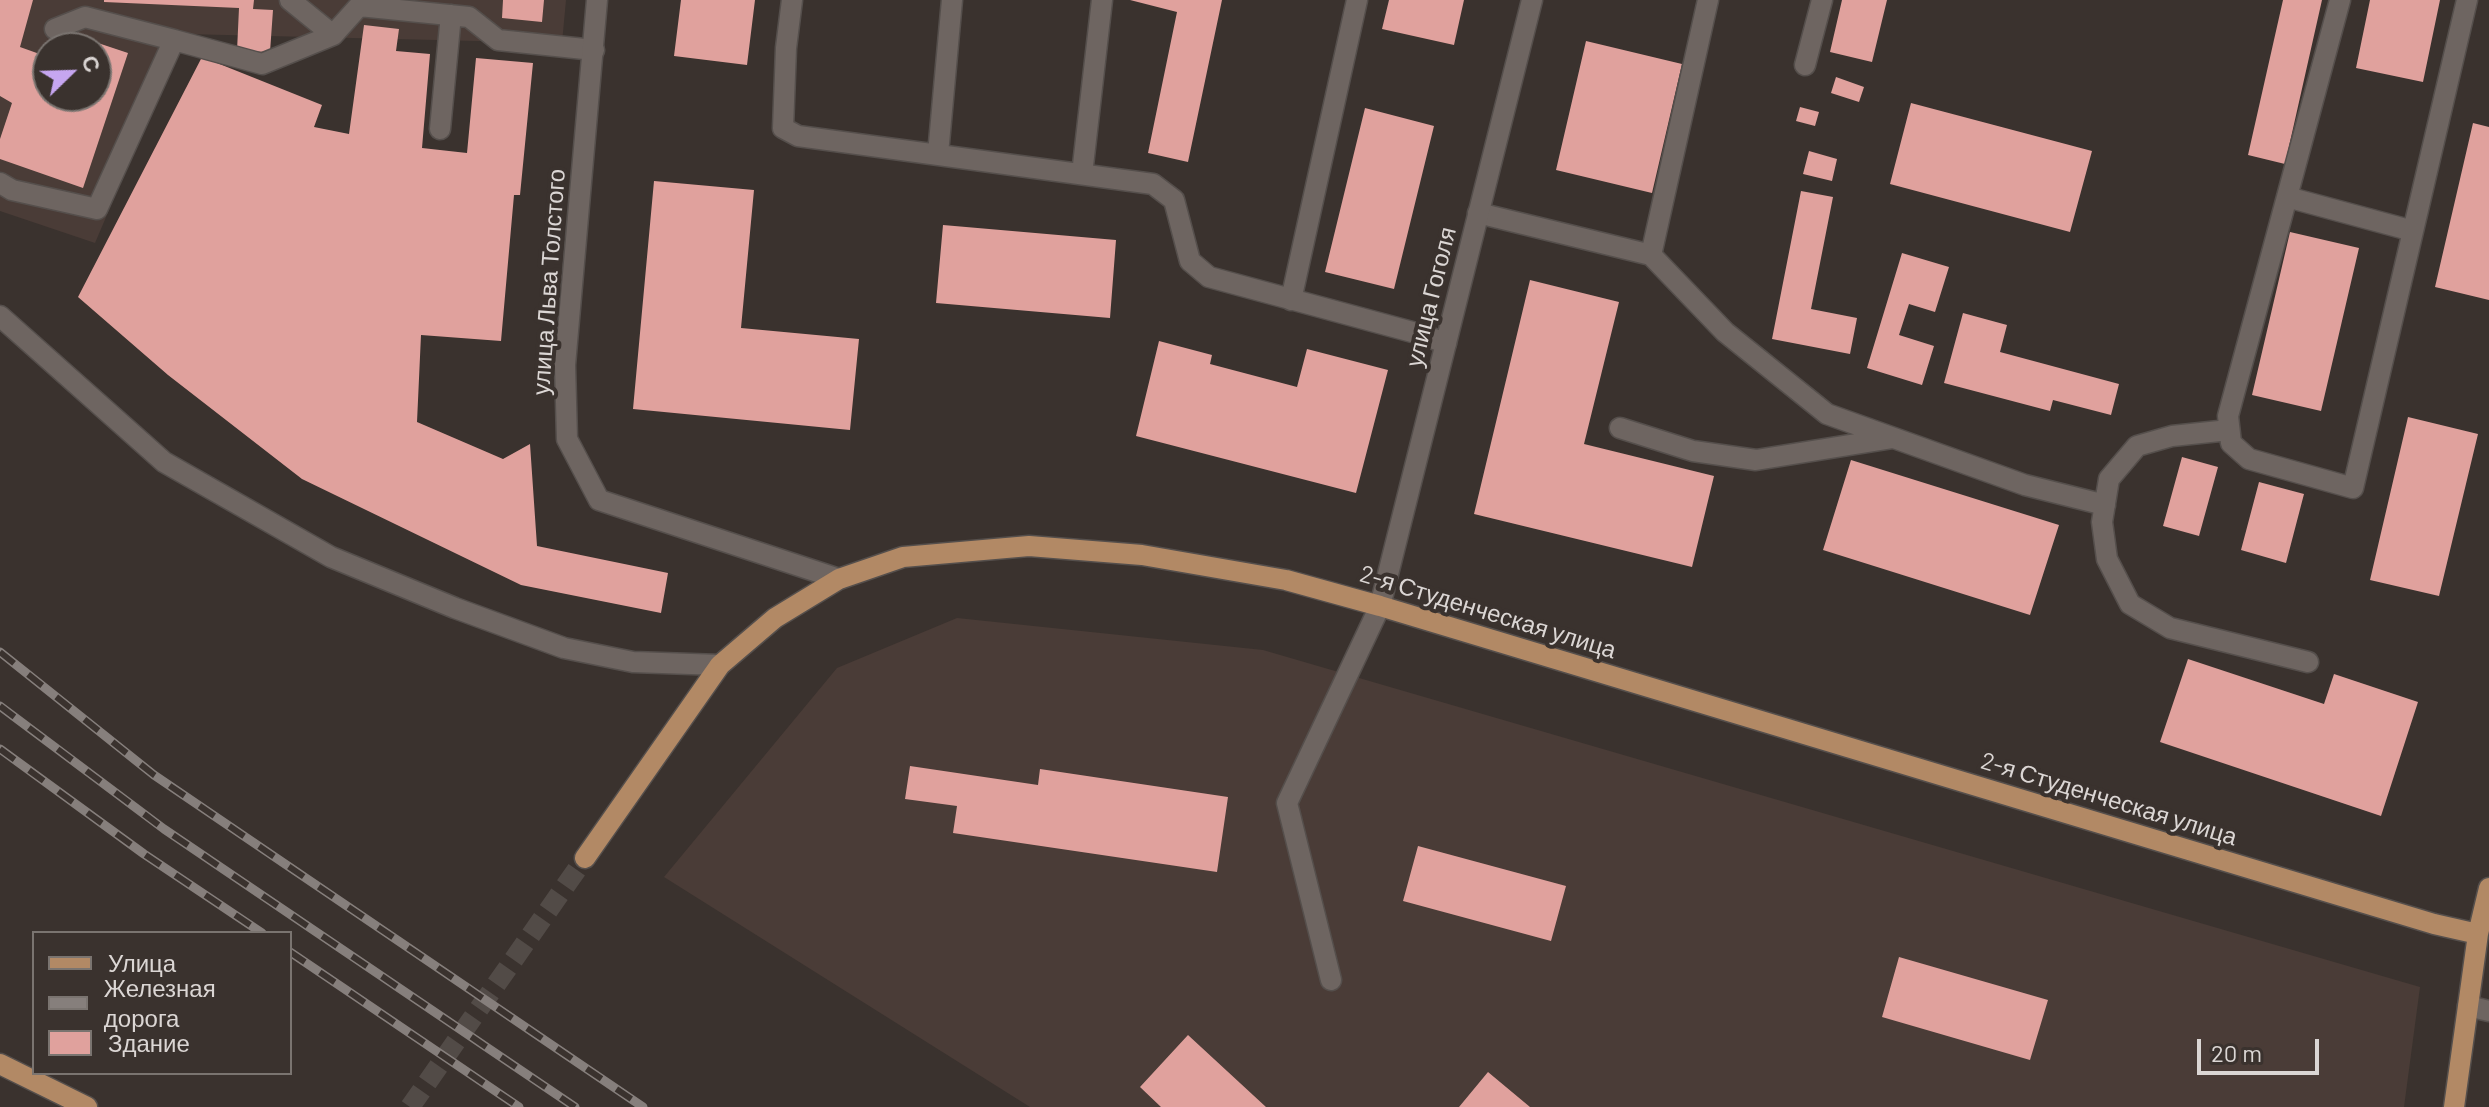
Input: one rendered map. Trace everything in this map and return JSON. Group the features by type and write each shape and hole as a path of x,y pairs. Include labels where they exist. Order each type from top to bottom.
{"main road":[{"name":"2-я Студенческая улица","path":"585,858 720,665 775,618 839,579 903,557 1029,546 1156,557 1286,580 2434,924 2478,934"},
{"path":"2454,1107 2478,934 2489,888"},
{"path":"0,1064 87,1107"}],"street":[{"path":"290,0 333,35"},
{"name":"улица Льва Толстого","path":"597,0 565,365 567,439 599,500 839,579"},
{"path":"792,0 786,48 783,128 798,136 1153,184 1174,200 1190,261 1209,277 1446,343"},
{"path":"938,154 952,0"},
{"path":"1082,174 1102,0"},
{"path":"1291,300 1357,0"},
{"name":"улица Гоголя","path":"1331,980 1287,803 1380,606 1532,0"},
{"path":"1651,255 1708,0"},
{"path":"1805,65 1822,0"},
{"path":"2340,0 2228,416 2231,443 2249,459 2353,488 2467,0"},
{"path":"55,29 85,17 262,64 333,35 359,6 469,17 498,40 594,50"},
{"path":"440,129 451,15"},
{"path":"0,183 12,190 97,209 174,40"},
{"path":"2287,197 2413,231"},
{"path":"1478,213 1651,255 1725,332 1827,414 2025,485 2105,505"},
{"path":"0,316 164,462 331,557 564,648 633,662 720,665"},
{"path":"1620,428 1693,451 1756,460 1893,438"},
{"path":"2229,430 2172,436 2137,446 2109,479 2102,522 2107,559 2130,604 2170,628 2308,662"},
{"path":"2468,1006 2489,1011"}],"shaded area":[{"path":"0,0 566,0 562,43 184,34 95,243 0,211"},
{"path":"957,618 1263,650 2420,987 2404,1107 1030,1107 664,877 837,668"}],"building":[{"path":"0,0 33,0 20,47 32,51 32,112 108,112 83,188 0,159 0,139 12,103 0,96"},
{"path":"104,0 254,0 253,9 273,10 270,52 237,51 239,8"},
{"path":"503,0 544,0 542,22 502,18"},
{"path":"681,0 755,0 747,65 674,56"},
{"path":"1130,0 1222,0 1188,162 1148,153 1177,12"},
{"path":"1389,0 1464,0 1454,45 1382,29"},
{"path":"1842,0 1887,0 1872,62 1830,52"},
{"path":"2283,0 2322,0 2285,164 2248,155"},
{"path":"2370,0 2440,0 2423,82 2356,68"},
{"path":"364,25 399,29 396,51 430,54 422,148 467,153 476,58 533,63 520,195 514,195 501,341 421,335 417,422 503,459 530,444 537,546 668,573 661,613 521,585 302,479 168,375 78,297 202,57 322,105 314,127 349,134"},
{"path":"1586,41 1682,64 1652,193 1556,170"},
{"path":"112,48 128,53 112,101"},
{"path":"1836,77 1864,87 1859,102 1831,93"},
{"path":"1911,103 2092,151 2070,232 1890,184"},
{"path":"1800,107 1819,112 1815,126 1796,121"},
{"path":"1365,108 1434,126 1394,289 1325,272"},
{"path":"2473,123 2489,127 2489,300 2435,287"},
{"path":"1809,151 1837,159 1832,181 1803,174"},
{"path":"654,181 754,190 741,328 859,339 850,430 633,409"},
{"path":"1801,191 1833,197 1811,309 1857,318 1850,354 1772,339"},
{"path":"943,225 1116,240 1110,318 936,303"},
{"path":"2290,232 2359,248 2321,411 2252,395"},
{"path":"1902,253 1949,267 1935,312 1909,304 1899,335 1934,346 1922,385 1867,368"},
{"path":"1530,280 1619,302 1584,444 1714,476 1692,567 1474,514"},
{"path":"1963,313 2007,325 2000,352 2119,384 2111,415 2053,400 2050,411 1944,383"},
{"path":"1159,341 1212,355 1210,364 1297,387 1307,349 1388,370 1356,493 1136,436"},
{"path":"2408,417 2478,434 2439,596 2370,580"},
{"path":"2182,457 2218,467 2199,536 2163,526"},
{"path":"1851,460 2059,525 2030,615 1823,550"},
{"path":"2259,482 2304,494 2286,563 2241,550"},
{"path":"2188,659 2324,704 2334,674 2418,702 2381,816 2160,742"},
{"path":"910,766 1038,785 1040,769 1228,797 1217,872 953,833 957,806 905,799"},
{"path":"1418,846 1566,886 1551,941 1403,901"},
{"path":"1899,957 2048,1000 2030,1060 1882,1017"},
{"path":"1188,1035 1266,1107 1161,1107 1140,1087"},
{"path":"1488,1072 1530,1107 1459,1107"}],"tunnel":[{"path":"410,1107 585,858"}],"railway":[{"path":"0,652 154,775 643,1107"},
{"path":"0,706 164,829 575,1107"},
{"path":"0,749 144,854 259,931"},
{"path":"292,953 519,1107"}]}
